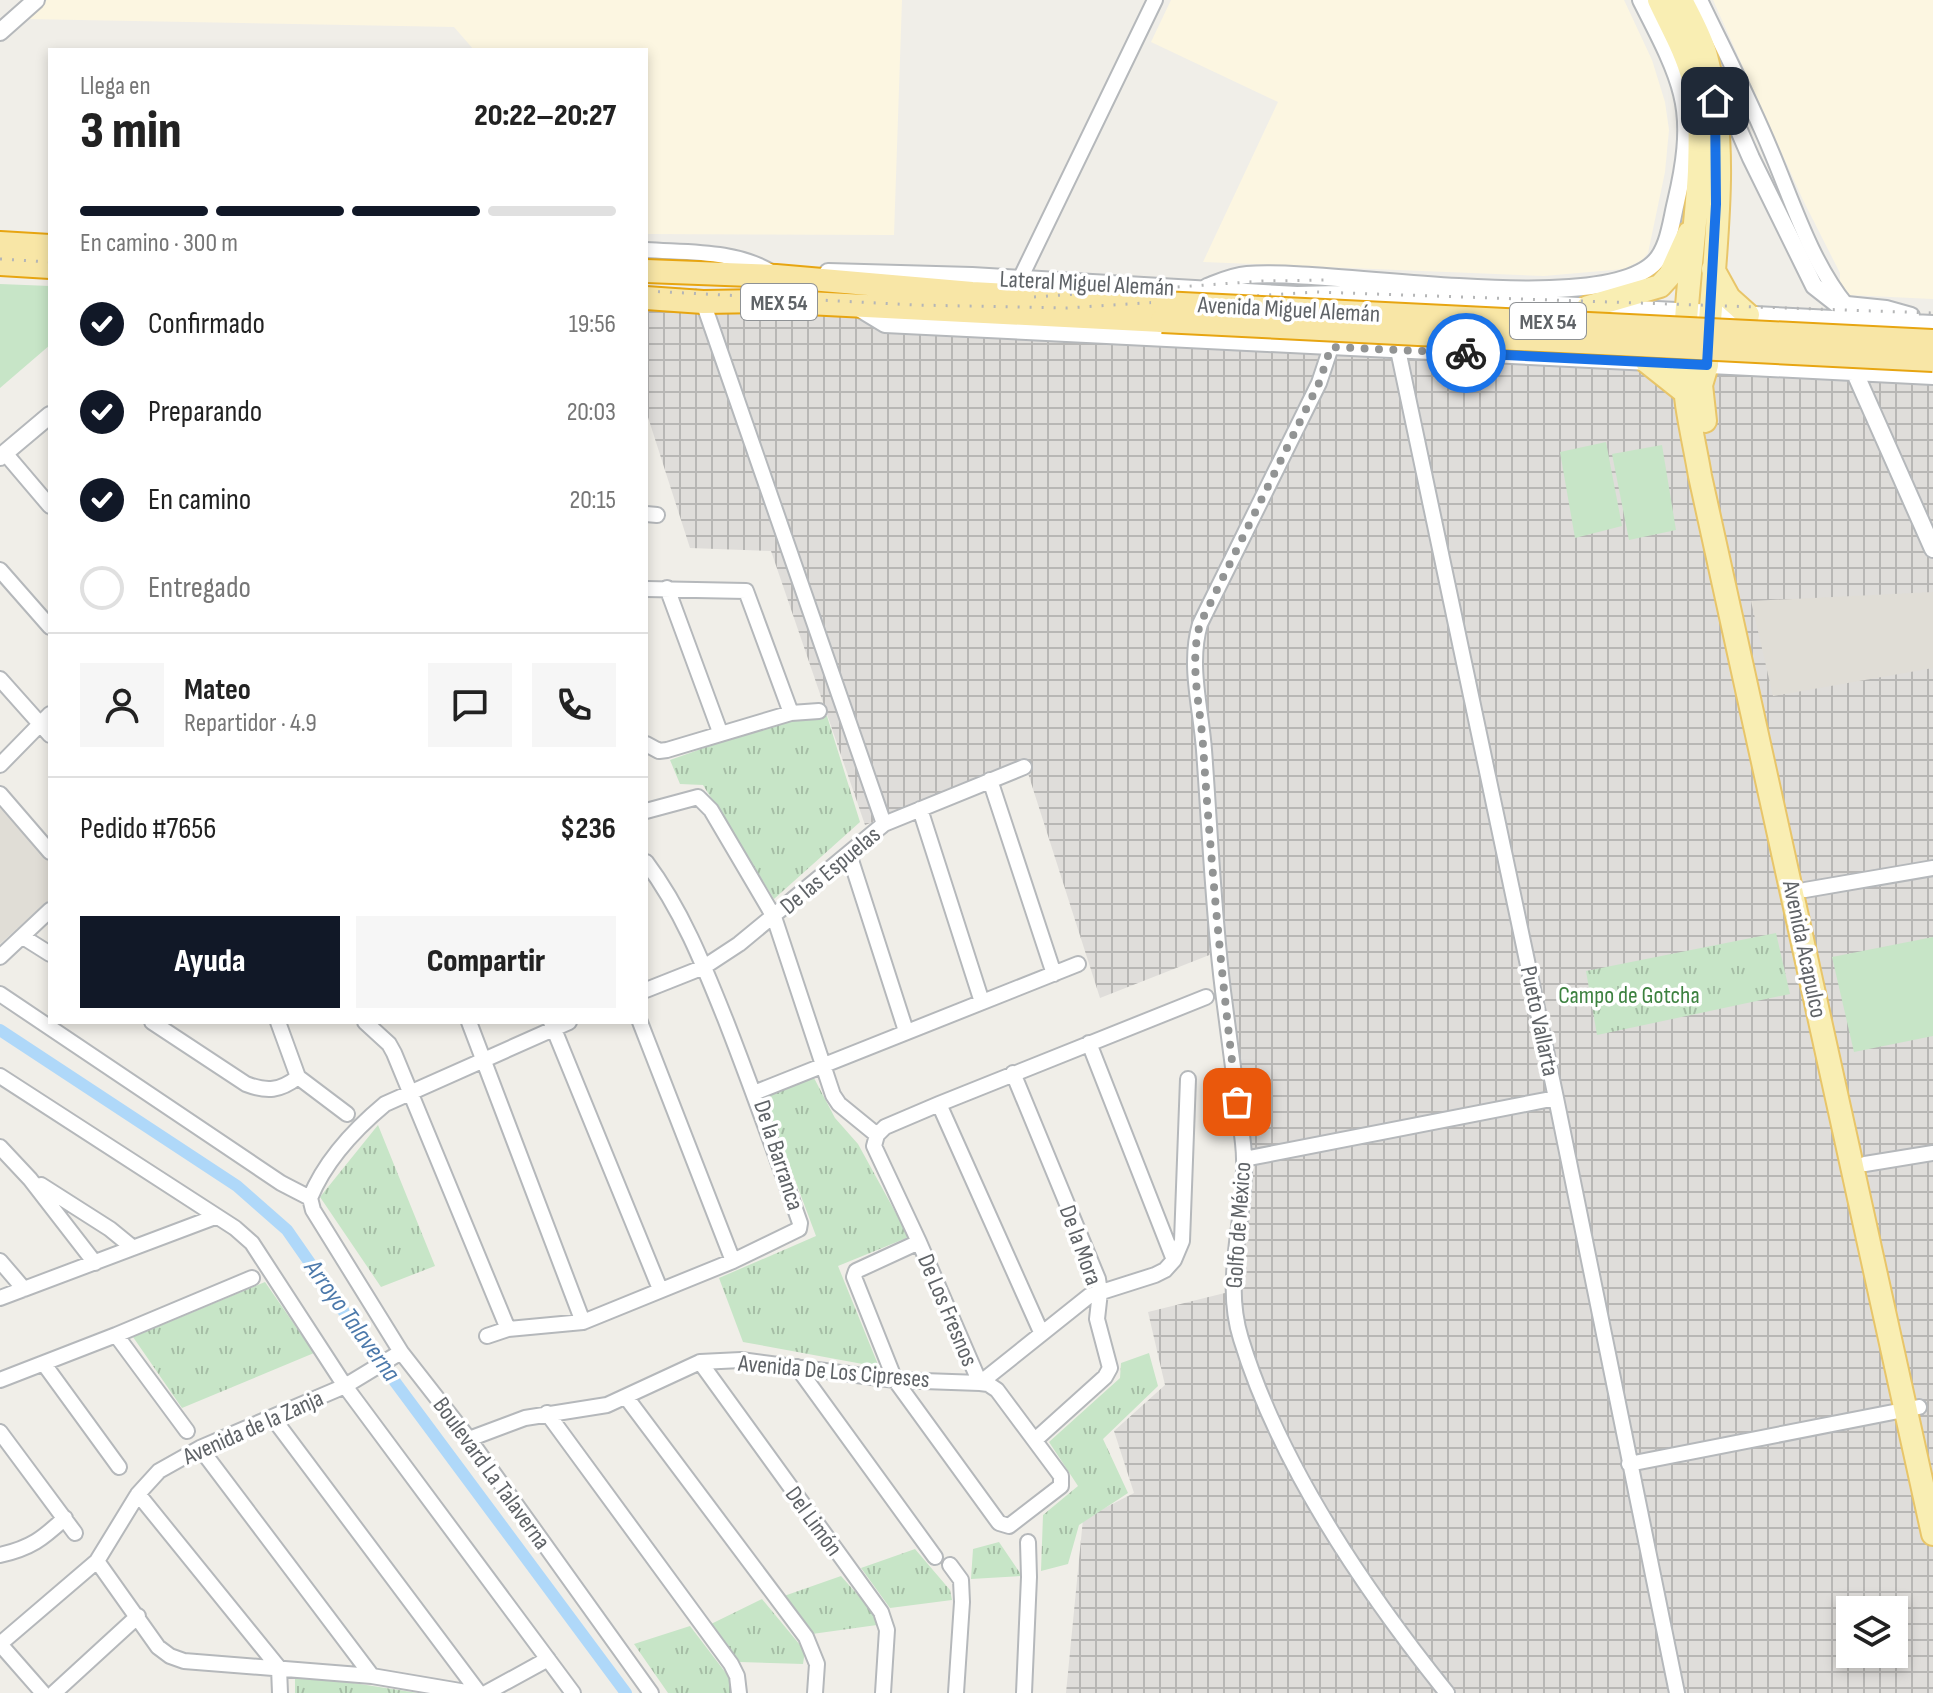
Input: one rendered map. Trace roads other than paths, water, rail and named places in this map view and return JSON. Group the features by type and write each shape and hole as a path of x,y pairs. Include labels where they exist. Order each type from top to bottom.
{"highway":[{"path":"0,243 48,246"},
{"path":"0,264 48,267"},
{"name":"Avenida Miguel Alemán","path":"648,271 776,276 1162,312 1933,360"},
{"name":"Avenida Miguel Alemán","path":"648,298 1162,312 1933,341"}],"main road":[{"path":"1659,0 1688,60 1694,82 1700,144"},
{"path":"1681,0 1705,53"},
{"path":"1702,5 1705,53"},
{"name":"Avenida Acapulco","path":"1705,53 1715,101 1718,157 1707,365 1701,385 1714,472 1865,1164 1933,1534"},
{"path":"1682,93 1700,144"},
{"name":"Avenida Acapulco","path":"1700,144 1684,363 1700,476 1912,1408 1933,1474"},
{"path":"1588,307 1660,286 1670,275 1696,221"},
{"path":"1713,269 1729,298 1755,315"},
{"path":"1647,362 1686,393"}],"street":[{"path":"0,32 36,0"},
{"path":"1020,279 1155,0"},
{"path":"1474,294 1596,286 1639,273 1655,262 1667,238 1683,163 1686,127 1682,93 1641,0"},
{"path":"1702,5 1770,149 1818,262 1830,286 1847,307"},
{"path":"1705,53 1751,158 1814,286 1829,300 1847,307 1886,309 1933,323"},
{"path":"1751,158 1770,149"},
{"path":"648,250 738,258 758,264 776,276"},
{"name":"Lateral Miguel Alemán","path":"801,280 820,273 853,271 1202,289 1474,294 1588,307 1933,323"},
{"path":"703,302 884,824"},
{"path":"856,306 885,324 1933,376"},
{"path":"1614,308 1636,325 1641,341 1638,349 1620,361"},
{"path":"1755,315 1751,352 1761,367"},
{"name":"Golfo de México","path":"1331,347 1319,383 1200,624 1195,643 1219,951 1244,1159 1232,1288 1234,1316 1269,1412 1290,1457 1397,1630 1447,1693"},
{"name":"Pueto Vallarta","path":"1398,350 1556,1098 1677,1693"},
{"path":"1855,373 1933,549"},
{"path":"48,417 2,455 48,504"},
{"path":"0,570 48,625"},
{"path":"667,588 720,732"},
{"path":"648,589 746,591 791,713"},
{"path":"0,679 47,724 0,765"},
{"path":"648,745 659,751 667,750 791,713 819,711"},
{"name":"De las Espuelas","path":"648,989 704,967 774,917 884,824 1024,767"},
{"path":"990,780 1054,974"},
{"path":"0,794 48,850"},
{"path":"648,810 693,797 704,801 774,917 833,1095 839,1104 877,1135 885,1127 939,1104 1206,997"},
{"path":"920,809 982,1002"},
{"path":"849,854 906,1031"},
{"path":"648,865 683,922 704,967 754,1093"},
{"path":"1805,890 1933,868"},
{"path":"0,957 48,912"},
{"path":"23,937 48,953"},
{"name":"De la Barranca","path":"487,1336 508,1329 583,1322 733,1261 797,1231 800,1226 754,1093 1078,964"},
{"path":"0,994 281,1183 310,1198 317,1179 360,1125 385,1104 484,1060 552,1025 660,1289"},
{"path":"155,1024 246,1084 279,1089 298,1077"},
{"path":"279,1024 298,1077 347,1114"},
{"path":"367,1024 389,1044 508,1329"},
{"path":"470,1024 583,1322"},
{"path":"641,1024 733,1261"},
{"path":"1089,1043 1174,1260"},
{"name":"De la Mora","path":"1013,1073 1098,1279 1097,1319 1110,1368 1105,1377 1035,1440"},
{"path":"0,1076 235,1228 252,1243 573,1693"},
{"path":"980,1383 1089,1296 1155,1275 1174,1260 1182,1241 1188,1079"},
{"path":"1244,1159 1556,1098"},
{"path":"939,1104 1041,1332"},
{"name":"De Los Fresnos","path":"877,1135 874,1146 980,1383 997,1390 1061,1476 1062,1483 1009,1526 999,1523 895,1380"},
{"path":"0,1147 30,1179 95,1263"},
{"path":"1865,1164 1933,1153"},
{"path":"30,1179 110,1229 132,1247"},
{"name":"Boulevard La Talaverna","path":"310,1198 313,1210 396,1354 469,1439 651,1693"},
{"path":"0,1298 215,1217"},
{"path":"895,1380 854,1275 856,1271 919,1242"},
{"path":"0,1261 24,1289"},
{"path":"0,1380 252,1278"},
{"path":"116,1335 187,1431"},
{"name":"Avenida de la Zanja","path":"0,1644 97,1561 138,1494 159,1471 200,1448 351,1382 396,1354"},
{"name":"Avenida De Los Cipreses","path":"469,1439 547,1413 607,1405 700,1362 741,1360 895,1380 980,1383"},
{"name":"Del Limón","path":"700,1362 881,1612 887,1630 883,1693"},
{"path":"44,1364 119,1467"},
{"path":"797,1367 935,1557"},
{"path":"626,1397 806,1637 817,1664 815,1693"},
{"path":"1629,1464 1912,1408"},
{"path":"547,1413 731,1664 737,1676 739,1693"},
{"path":"273,1418 479,1693"},
{"path":"0,1432 75,1533"},
{"path":"200,1448 372,1676"},
{"path":"138,1494 279,1668 280,1693"},
{"path":"1,1554 25,1549 39,1542 65,1518"},
{"path":"1024,1693 1028,1542"},
{"path":"97,1561 158,1647 184,1661 372,1676 472,1693"},
{"path":"950,1565 961,1580 956,1693"},
{"path":"54,1693 138,1616"},
{"path":"0,1629 24,1623"},
{"path":"0,1644 43,1693"},
{"path":"486,1693 548,1659"}],"waterway":[{"name":"Arroyo Talaverna","path":"0,1030 237,1186 287,1230 358,1332 626,1693"}],"railway":[{"path":"0,259 48,262"},
{"path":"1034,297 1263,281 1329,280"},
{"path":"648,291 915,305 1066,308 1316,292 1933,313"}],"park label":[{"name":"Campo de Gotcha","path":"1629,995"}]}
